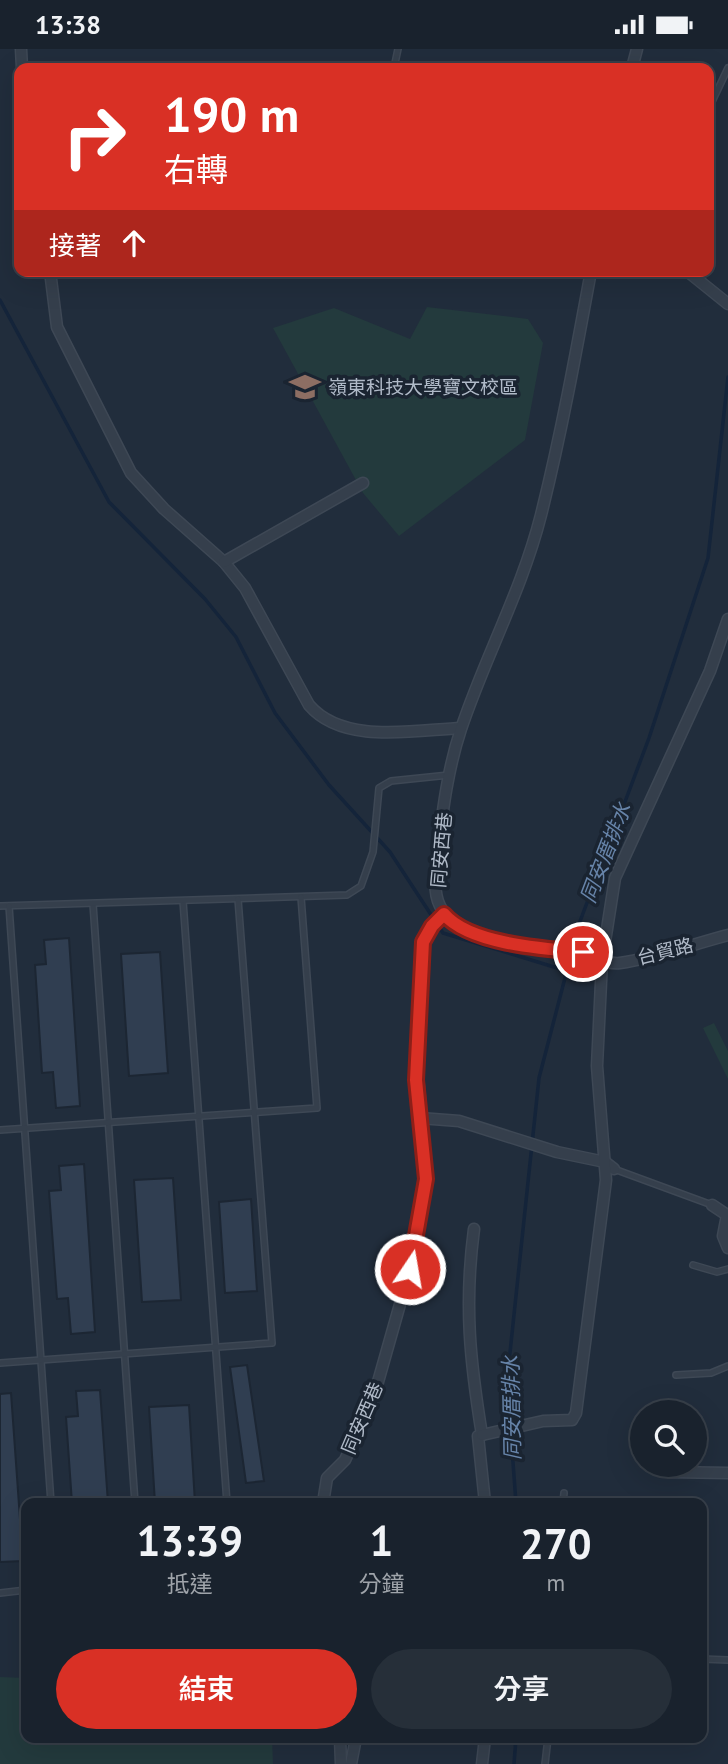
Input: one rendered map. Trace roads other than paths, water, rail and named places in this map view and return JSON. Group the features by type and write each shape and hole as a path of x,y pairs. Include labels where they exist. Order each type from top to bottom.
{"street":[{"path":"52,277 57,327 131,473 164,509 224,562 245,588 309,705 319,716 331,723 372,731 461,728"},
{"name":"同安西巷","path":"324,1498 327,1478 345,1460 374,1396 410,1269 426,1179 416,1054 423,942 432,926 444,914 435,890 449,775 461,728 511,606 540,518 564,415 590,277"},
{"path":"694,277 728,304"},
{"path":"224,562 363,483"},
{"path":"484,1498 478,1436 543,1421 572,1420 576,1413 610,1165 597,1066 602,961 615,879 710,671 728,619"},
{"path":"444,914 452,923 466,931 535,948 583,952 602,961"},
{"name":"台貿路","path":"602,961 618,964 728,935"},
{"path":"421,1118 459,1121 557,1152 610,1165"},
{"path":"712,1205 727,1215 723,1236 728,1248"},
{"path":"474,1229 468,1276 467,1332 485,1433"},
{"path":"707,1473 728,1473"},
{"path":"340,1743 341,1764"},
{"path":"351,1764 355,1743"},
{"path":"482,1764 484,1743"}],"lane":[{"path":"714,97 728,68"},
{"path":"0,906 347,895 361,886 373,852 379,788 391,781 449,775"},
{"path":"0,1130 317,1108 301,897"},
{"path":"0,1363 272,1343 238,899"},
{"path":"183,901 227,1498"},
{"path":"93,904 135,1498"},
{"path":"9,906 51,1498"},
{"path":"610,1165 712,1205"},
{"path":"693,1265 717,1272 728,1269"},
{"path":"676,1375 711,1373 728,1366"},
{"path":"564,1493 564,1498"},
{"path":"0,1593 21,1591"},
{"path":"707,1660 728,1660"},
{"path":"545,1764 547,1743"}],"waterway":[{"path":"0,300 109,502 205,599 236,637 275,713 329,785 390,852 443,933 567,971"},
{"name":"同安厝排水","path":"516,1498 507,1381 539,1078 579,924 649,738 708,558 728,377"},
{"name":"同安厝排水","path":"514,1764 516,1743"}],"place":[{"name":"嶺東科技大學寶文校區","path":"305,387"}]}
